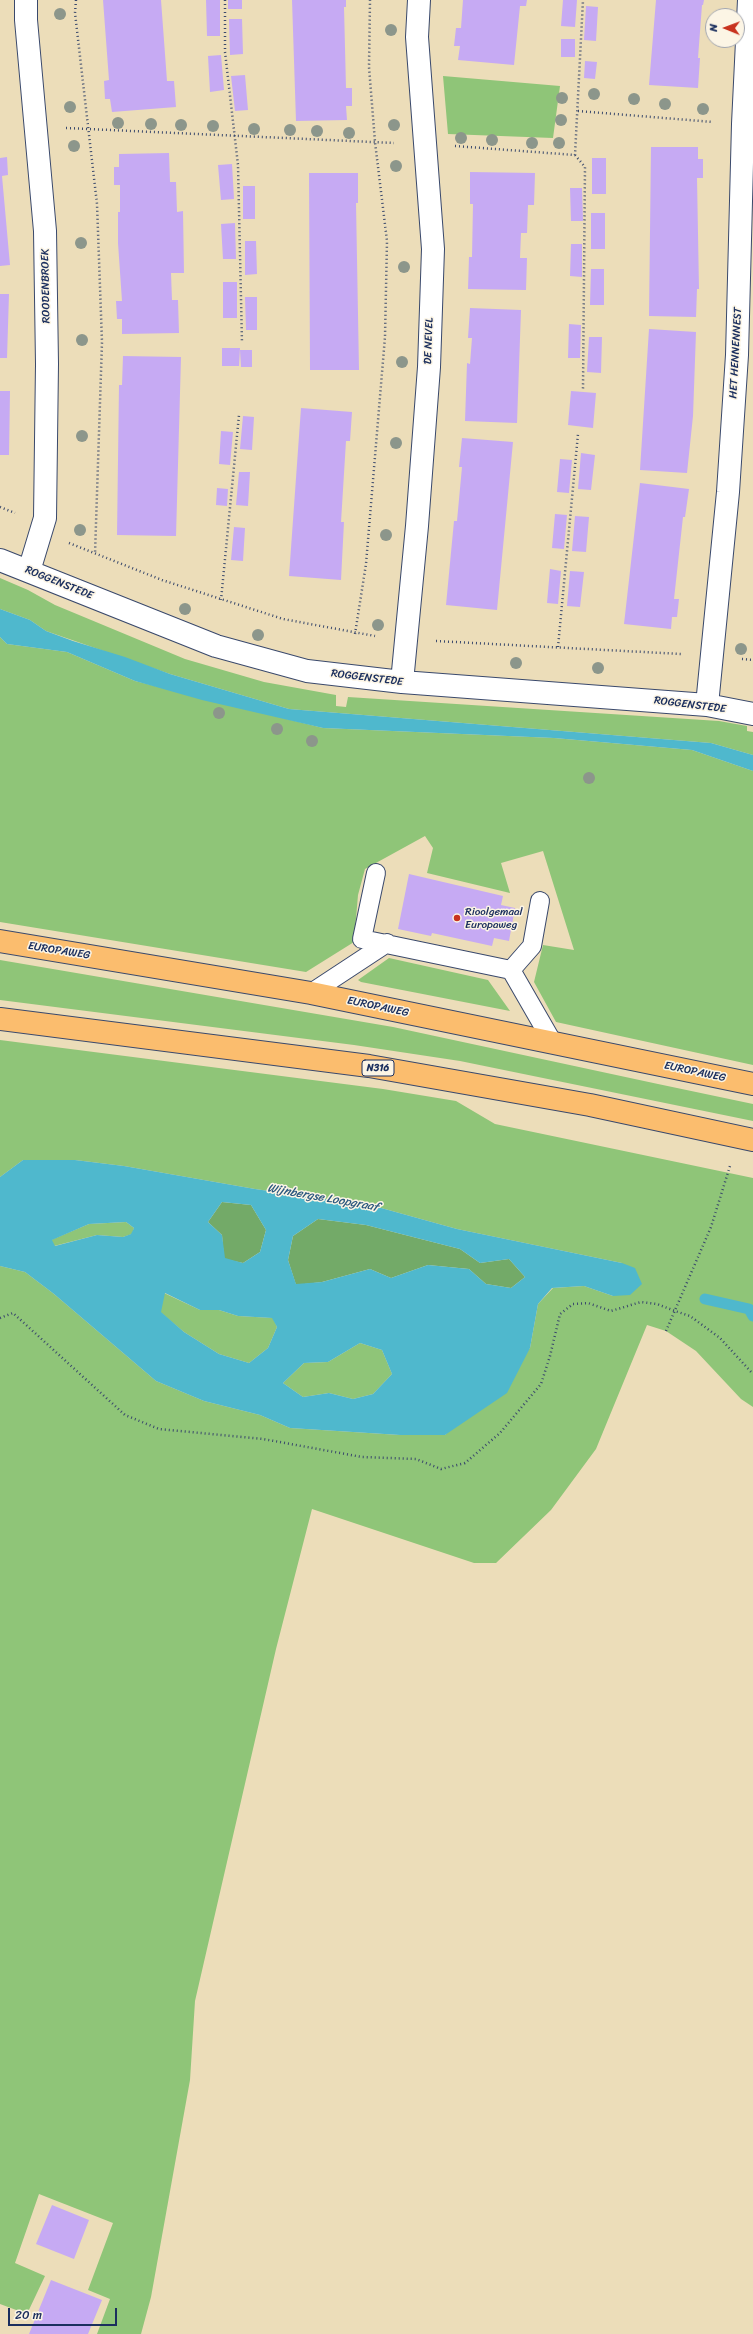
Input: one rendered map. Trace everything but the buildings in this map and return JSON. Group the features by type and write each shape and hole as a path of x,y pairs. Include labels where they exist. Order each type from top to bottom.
{"main road":[{"name":"EUROPAWEG","path":"0,941 311,993 753,1084"},
{"name":"N316","path":"0,1019 369,1066 590,1105 748,1140"}],"street":[{"name":"ROODENBROEK","path":"26,0 26,20 45,231 47,364 45,518 28,571"},
{"name":"DE NEVEL","path":"402,682 417,526 429,366 433,249 417,38 419,0"},
{"name":"HET HENNENNEST","path":"707,705 728,492 737,355 742,124 749,0"},
{"name":"ROGGENSTEDE","path":"0,560 216,646 308,671 402,682 707,705 753,714"}],"lane":[{"path":"376,873 362,939 511,970 552,1043"},
{"path":"511,970 532,946 540,901"},
{"path":"311,993 387,943"}],"path":[{"path":"76,0 88,129 97,204 102,342 95,554"},
{"path":"225,0 225,52 233,134 238,165 242,343"},
{"path":"355,634 366,564 385,337 387,241 375,142 369,67 370,0"},
{"path":"583,0 575,155 585,167 586,238 583,389"},
{"path":"578,111 742,124"},
{"path":"36,127 233,134 426,144 575,155"},
{"path":"221,600 239,415"},
{"path":"558,648 578,434"},
{"path":"0,508 23,515 41,531 95,554 221,600 283,619 355,634 406,640 712,655"},
{"path":"666,1331 748,1140"},
{"path":"0,1318 13,1313 125,1415 159,1429 263,1439 362,1457 416,1458 441,1469 465,1463 500,1433 540,1384 550,1356 560,1314 573,1304 588,1303 611,1311 641,1302 657,1304 690,1316 720,1338 753,1374"}],"green space":[{"path":"443,76 560,86 553,138 448,134"},
{"path":"0,578 28,590 55,605 185,659 264,682 336,695 336,706 346,707 348,697 719,721 747,726 747,731 753,732 753,755 711,743 289,709 170,674 46,631 30,620 0,609"},
{"path":"0,637 7,644 67,652 135,681 323,728 554,738 692,750 753,771 753,1065 556,1022 534,982 543,945 574,950 543,851 501,863 510,893 427,873 433,848 425,836 365,869 358,895 354,942 306,972 0,922"},
{"path":"389,958 488,980 510,1011 361,982 358,980"},
{"path":"0,960 393,1027 753,1104 753,1121 460,1061 354,1045 0,1000"},
{"path":"0,1040 383,1089 456,1101 495,1124 753,1178 753,1407 741,1399 696,1351 666,1331 647,1325 596,1449 551,1510 496,1563 474,1563 312,1509 276,1649 195,2001 190,2080 151,2297 141,2334 97,2334 110,2299 88,2290 113,2223 39,2194 15,2263 45,2276 27,2314 0,2304 0,1266 25,1272 54,1294 156,1381 204,1401 260,1415 290,1428 400,1435 445,1435 530,1348 538,1304 553,1288 584,1286 613,1296 622,1263 457,1229 374,1206 255,1189 124,1166 75,1160 23,1160 0,1177"},
{"path":"222,1202 251,1205 266,1230 260,1252 243,1263 224,1259 222,1235 208,1222"},
{"path":"318,1219 366,1225 460,1249 480,1263 509,1259 525,1277 511,1288 486,1284 469,1269 428,1265 391,1278 370,1269 322,1282 296,1285 288,1260 293,1236"},
{"path":"126,1222 134,1228 132,1234 123,1237 97,1235 54,1246 51,1240 89,1224"},
{"path":"164,1293 200,1310 219,1310 238,1316 273,1318 277,1327 268,1348 249,1363 219,1354 184,1332 160,1312"},
{"path":"360,1343 382,1350 392,1374 373,1394 353,1399 329,1393 303,1397 283,1383 304,1363 328,1362"}],"water":[{"path":"0,609 30,620 46,631 73,641 125,657 170,674 289,709 711,743 753,755 753,771 692,750 554,738 323,728 202,700 135,681 67,652 7,644 0,637"},
{"path":"23,1160 75,1160 124,1166 255,1189 374,1206 457,1229 622,1263 635,1268 642,1284 630,1295 613,1296 584,1286 552,1288 538,1304 530,1348 507,1393 445,1435 400,1435 290,1428 260,1415 204,1401 156,1381 54,1294 25,1272 0,1266 0,1177","holes":["222,1202 251,1205 266,1230 260,1252 243,1263 225,1258 222,1235 208,1222","318,1219 366,1225 460,1249 480,1263 509,1259 525,1277 511,1288 486,1284 469,1269 428,1265 391,1278 370,1269 322,1282 296,1284 288,1260 293,1236","126,1222 134,1228 131,1234 123,1237 97,1235 55,1246 52,1240 89,1224","165,1293 200,1310 219,1310 238,1316 272,1318 277,1327 268,1348 249,1363 219,1354 184,1332 161,1312","360,1343 382,1350 392,1374 373,1394 353,1399 329,1393 303,1397 283,1383 304,1363 328,1362"]}],"waterway":[{"name":"Wijnbergse Loopgraaf","path":"705,1299 749,1309 753,1316"}],"place":[{"name":"Rioolgemaal Europaweg","path":"457,918"}]}
